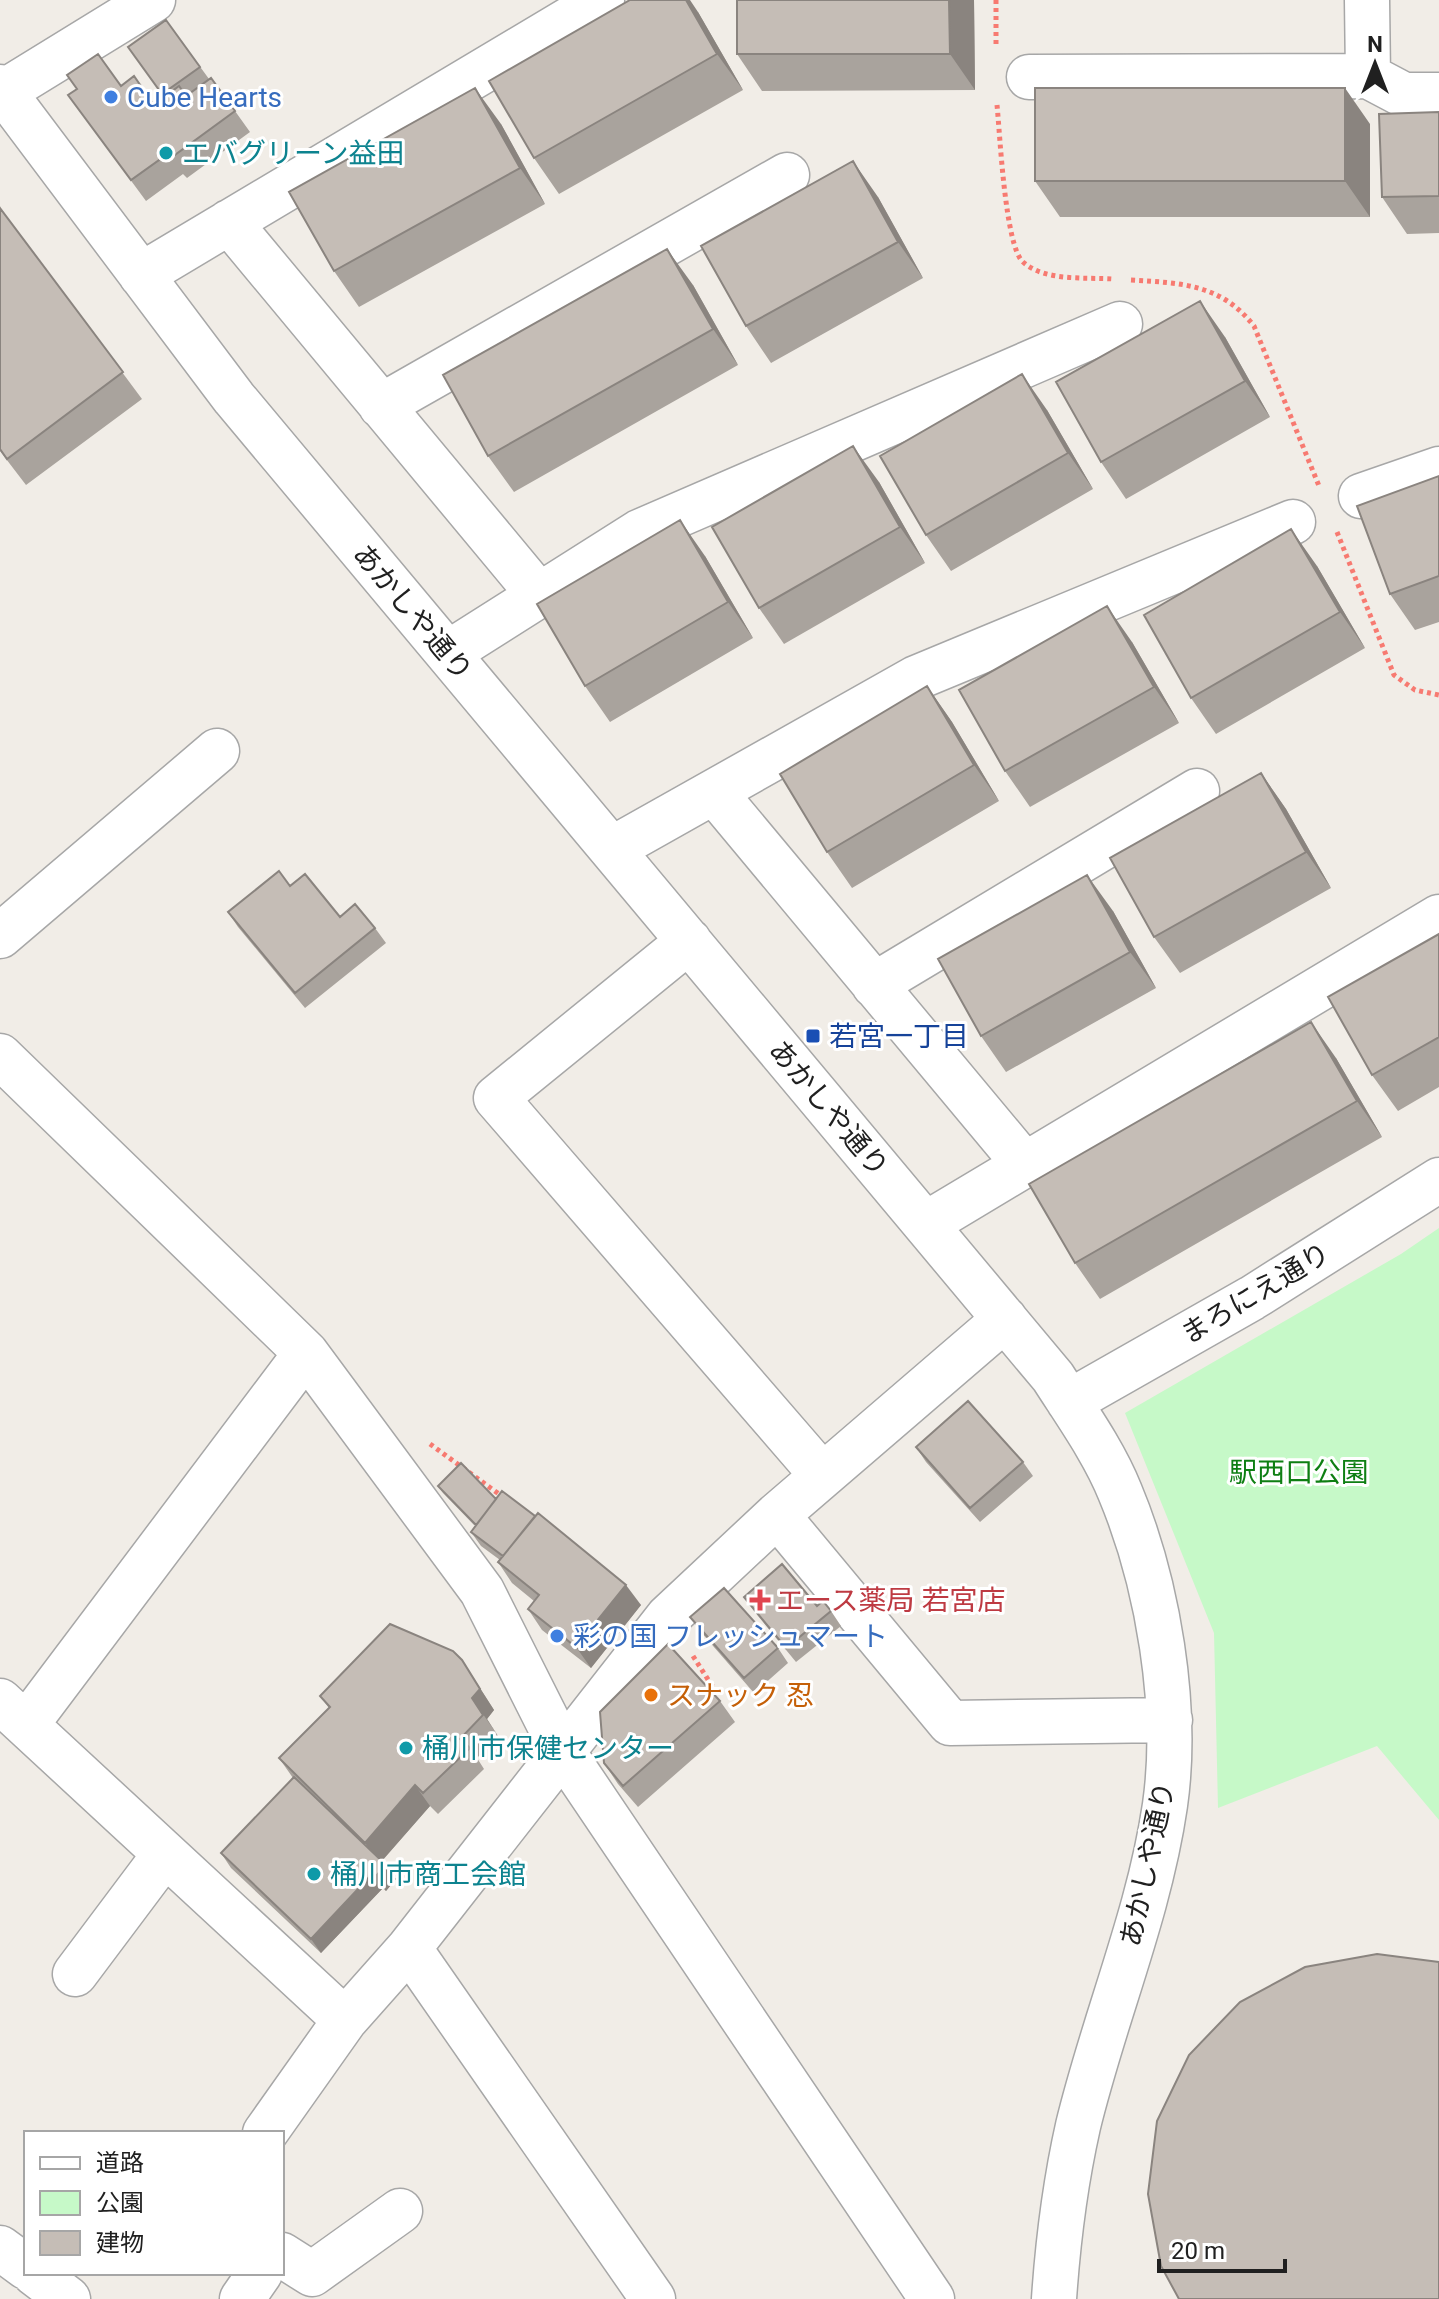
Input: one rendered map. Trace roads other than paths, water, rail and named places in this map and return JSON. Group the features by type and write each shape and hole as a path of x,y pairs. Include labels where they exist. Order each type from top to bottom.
{"street":[{"path":"1,91 153,0"},
{"path":"141,275 602,0"},
{"path":"1367,0 1368,76"},
{"path":"1007,77 1368,76 1404,95 1439,95"},
{"name":"あかしや通り","path":"1,91 234,398 1005,1319 1069,1402 1119,1490 1148,1574 1170,1720 1165,1805 1143,1905 1079,2124 1059,2218 1054,2299"},
{"path":"381,406 787,175"},
{"path":"229,222 539,595"},
{"path":"448,653 639,532 1120,324"},
{"path":"612,849 916,678 1439,469"},
{"path":"0,936 217,751"},
{"path":"874,985 1197,791"},
{"path":"714,792 1025,1165"},
{"path":"926,1224 1439,917"},
{"path":"689,941 496,1098 822,1475"},
{"path":"0,1056 306,1353 482,1591 563,1752 932,2299"},
{"name":"まろにえ通り","path":"1069,1402 1252,1298 1439,1180"},
{"path":"266,2131 345,2020 409,1948 668,1617 822,1475 1005,1319"},
{"path":"306,1353 13,1713 345,2020"},
{"path":"777,1515 950,1723 1170,1720"},
{"path":"75,1974 165,1854"},
{"path":"409,1948 653,2299"},
{"path":"284,2256 312,2274 400,2211"},
{"path":"0,2248 24,2266"},
{"path":"37,2275 68,2299"},
{"path":"242,2299 259,2275"}],"place":[{"name":"Cube Hearts","path":"111,97"},
{"name":"エバグリーン益田","path":"166,153"},
{"name":"若宮一丁目","path":"813,1036"},
{"name":"エース薬局 若宮店","path":"760,1600"},
{"name":"彩の国 フレッシュマート","path":"557,1636"},
{"name":"スナック 忍","path":"651,1695"},
{"name":"桶川市保健センター","path":"406,1748"},
{"name":"桶川市商工会館","path":"314,1874"}],"park label":[{"name":"駅西口公園","path":"1299,1472"}]}
